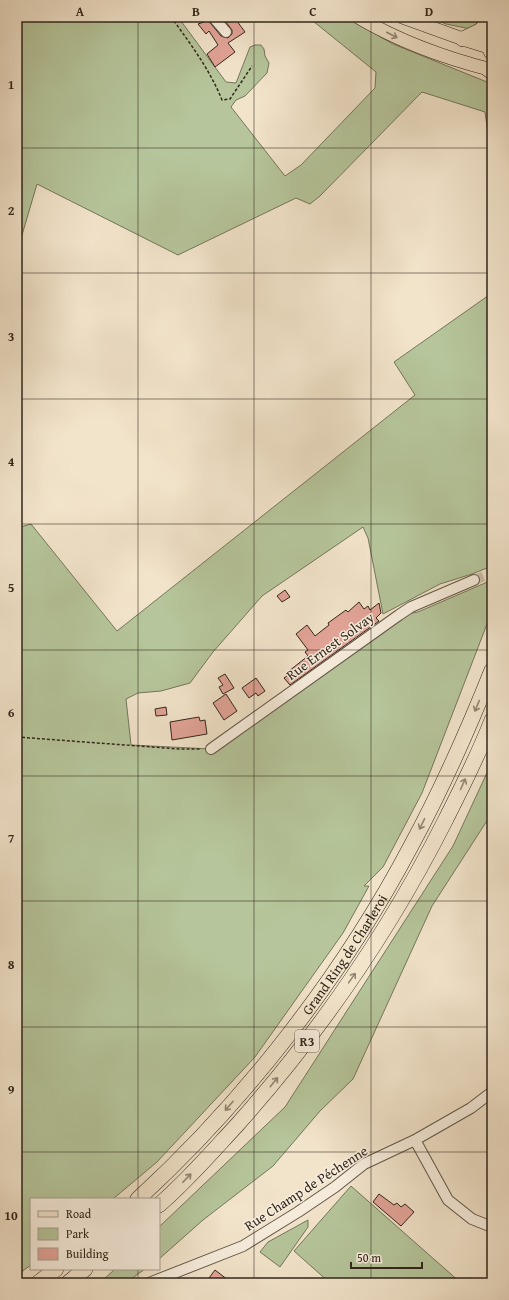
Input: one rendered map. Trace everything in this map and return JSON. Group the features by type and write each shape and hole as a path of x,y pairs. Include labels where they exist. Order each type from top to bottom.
{"highway":[{"path":"463,39 480,32 491,19"},
{"path":"491,19 491,49"},
{"name":"Grand Ring de Charleroi","path":"139,1198 205,1133 252,1080 340,965 411,847 472,719 492,670"},
{"name":"Grand Ring de Charleroi","path":"160,1204 265,1094 309,1038 353,977 391,920 427,856 459,793 492,720"},
{"path":"38,1283 55,1270"},
{"path":"68,1283 84,1270"}],"main road":[{"path":"358,17 399,39 461,62 491,70"},
{"path":"402,17 491,49"}],"street":[{"path":"213,17 226,32"},
{"name":"Rue Ernest Solvay","path":"211,749 398,615 411,607 474,580"},
{"name":"Rue Champ de Péchenne","path":"149,1283 243,1246 335,1187 364,1164 415,1140 471,1108 492,1092"},
{"path":"415,1140 448,1200 472,1219 492,1227"}],"path":[{"path":"171,17 202,60 218,89 222,100 230,99 252,66"},
{"path":"17,737 179,749 211,749"}],"green space":[{"path":"17,17 178,17 226,82 236,83 250,47 261,45 269,63 267,73 245,96 236,100 231,107 285,176 301,165 375,88 376,72 308,17 346,17 393,44 492,84 492,162 485,112 422,92 320,196 310,204 296,198 178,255 37,184 17,252"},
{"path":"429,17 483,17 479,23 471,29 446,24"},
{"path":"492,293 492,566 440,584 383,614 368,538 363,527 262,596 213,652 190,683 161,691 138,693 126,699 131,745 211,749 399,615 418,612 492,580 492,611 422,793 383,867 364,886 369,886 343,933 255,1057 157,1162 114,1198 30,1198 30,1266 17,1275 17,528 31,524 117,631 415,395 394,362"},
{"path":"492,762 492,813 432,906 353,1079 320,1111 273,1166 203,1220 160,1258 160,1226 285,1107 453,846"},
{"path":"351,1186 461,1283 330,1283 294,1251"},
{"path":"308,1220 308,1227 280,1267 260,1252 268,1242"},
{"path":"114,1270 144,1270 131,1279 103,1280"}],"building":[{"path":"222,17 234,17 245,32 228,43 235,52 215,67 207,54 218,45 209,31 206,34 198,24 207,19 221,36 228,38 232,34 232,30"},
{"path":"285,590 290,597 282,602 277,596"},
{"path":"359,602 364,609 368,606 370,610 379,603 381,613 376,618 379,621 290,685 284,678 291,673 289,671 308,656 305,652 308,650 296,634 307,625 315,636 329,625 328,623 346,610 348,612"},
{"path":"225,674 234,688 223,694 219,687 223,685 218,678"},
{"path":"256,678 265,691 258,696 256,693 249,698 242,688"},
{"path":"226,694 237,711 224,720 213,703"},
{"path":"166,707 167,715 156,716 155,709"},
{"path":"199,717 200,721 205,720 207,734 172,740 170,722"},
{"path":"379,1194 394,1205 397,1203 401,1207 405,1204 414,1212 401,1226 373,1202"},
{"path":"215,1270 232,1283 215,1283 209,1278"}],"tunnel":[{"path":"474,580 492,573"}]}
